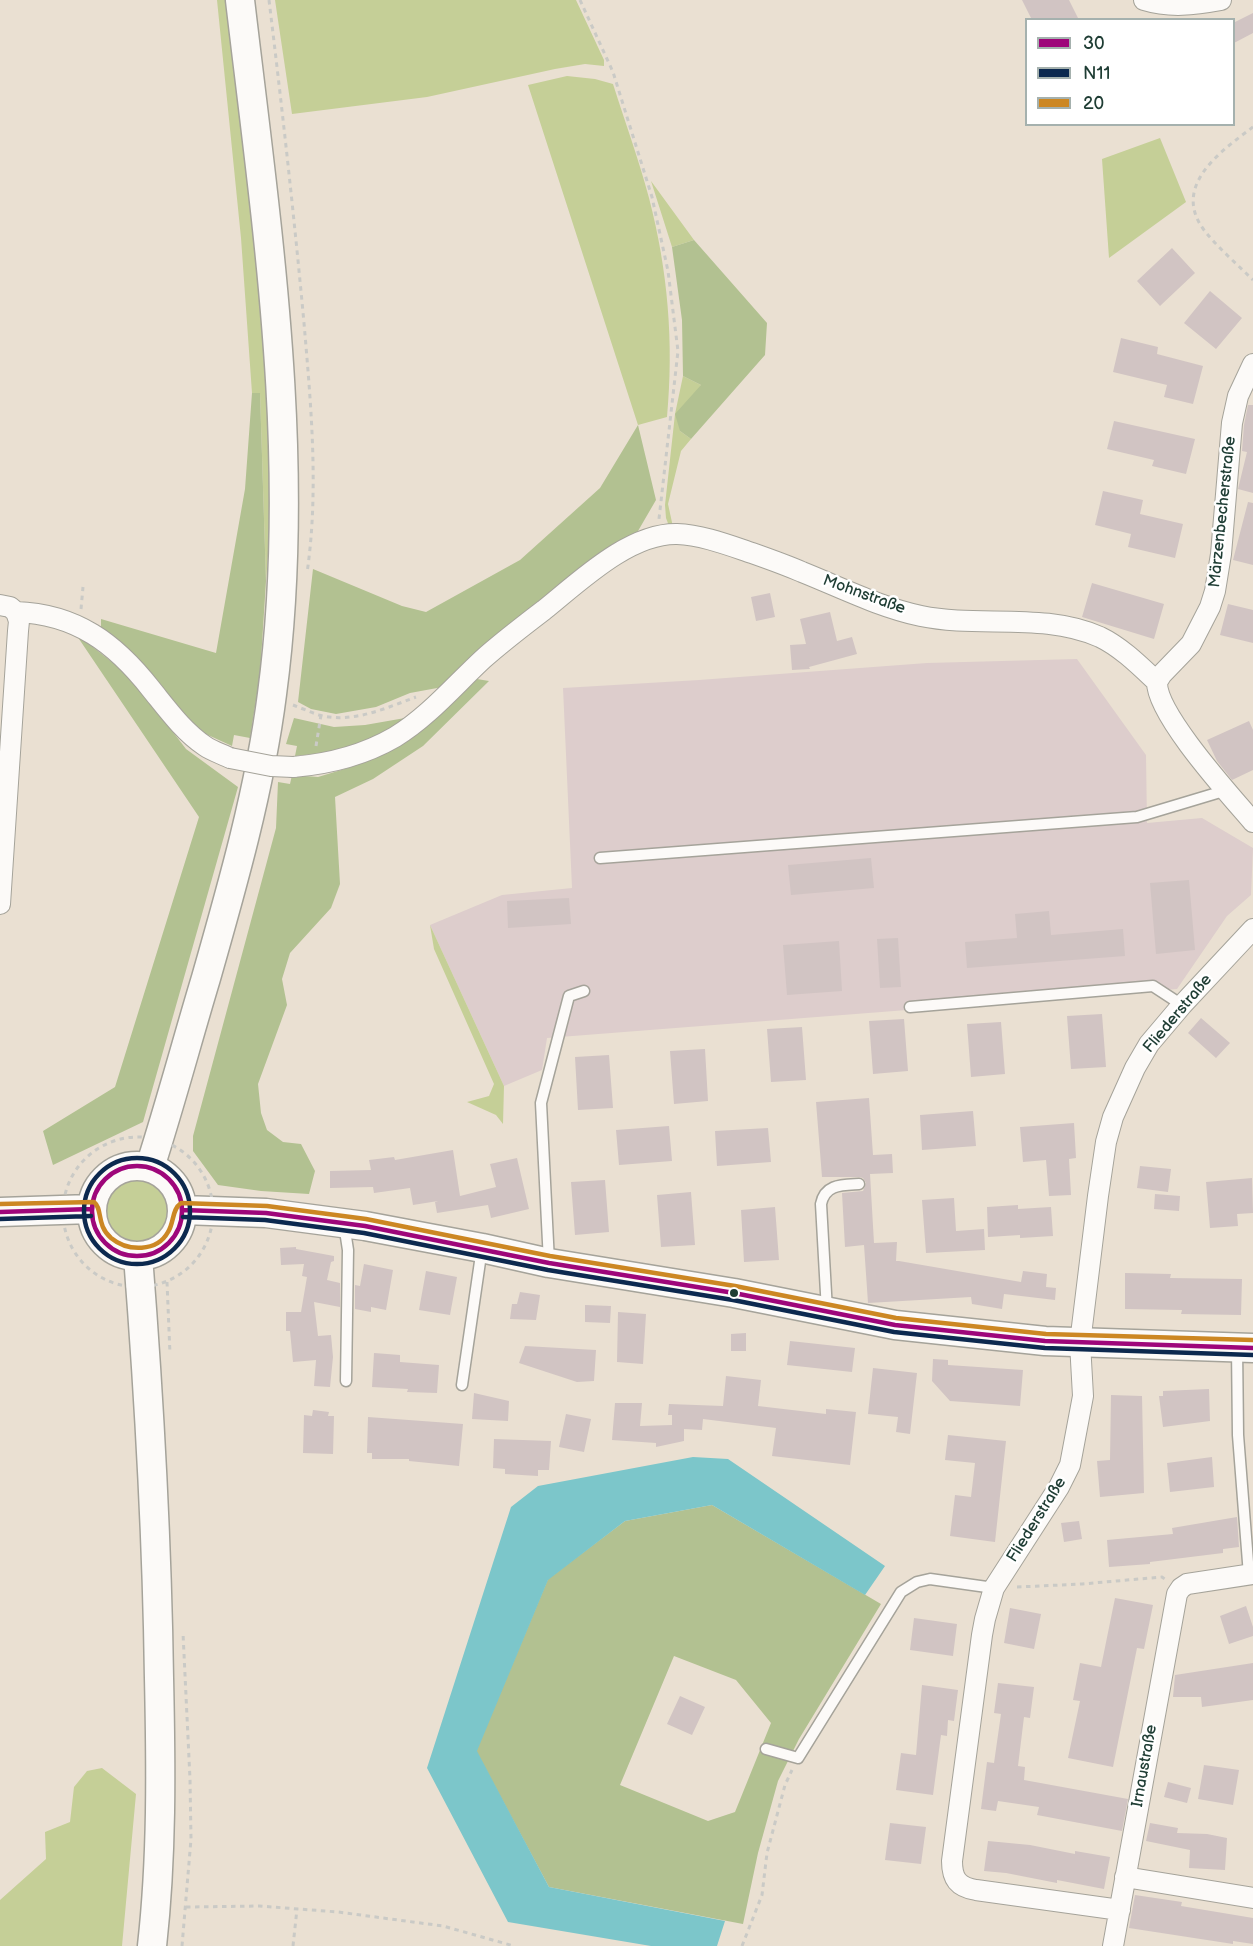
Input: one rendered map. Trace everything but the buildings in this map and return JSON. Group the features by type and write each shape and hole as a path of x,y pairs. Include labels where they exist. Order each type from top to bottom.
{"main road":[{"path":"150,1167 170,1145 242,848 272,694 281,597 284,515 278,365 267,226 240,0"},
{"path":"133,1165 150,1167 173,1182 180,1195 183,1210 180,1225 172,1240 158,1251 138,1256 120,1253 106,1244 94,1227 91,1209 96,1190 109,1174 133,1165"},
{"path":"0,1212 91,1209"},
{"path":"183,1210 266,1213 344,1223 482,1248 549,1263 734,1293 896,1325 989,1336 1080,1343 1245,1347"},
{"path":"138,1256 154,1285 161,1784 159,1861 152,1946"}],"street":[{"path":"1144,0 1161,5 1191,6 1221,0"},
{"name":"Märzenbecherstraße","path":"1157,682 1191,644 1206,617 1215,591 1221,554 1232,423 1238,396 1253,364"},
{"name":"Mohnstraße","path":"8,608 56,617 79,625 112,648 133,668 187,732 207,748 230,758 271,766 293,767 336,761 370,749 396,736 422,717 486,656 601,566 636,544 657,536 676,534 695,536 733,546 801,571 874,603 920,615 974,622 1023,622 1064,626 1083,631 1101,638 1118,649 1157,682"},
{"path":"0,904 19,621 8,608"},
{"path":"1157,682 1160,699 1174,723 1253,822"},
{"name":"Fliederstraße","path":"1120,1910 964,1888 956,1882 952,1871 952,1861 984,1627 994,1587 1059,1487 1070,1466 1083,1396 1080,1343 1098,1196 1106,1142 1113,1117 1135,1068 1149,1044 1182,1005 1251,937"},
{"path":"1180,1588 1196,1582 1251,1574"},
{"name":"Irnaustraße","path":"1113,1946 1177,1594 1180,1588"},
{"path":"1125,1877 1253,1898"}],"lane":[{"path":"600,858 1137,817 1227,790"},
{"path":"910,1007 1153,986 1182,1005"},
{"path":"549,1263 541,1103 569,996 584,991"},
{"path":"827,1312 822,1197 828,1189 859,1184"},
{"path":"344,1223 348,1250 346,1382"},
{"path":"462,1385 482,1248"},
{"path":"1245,1347 1238,1435 1251,1574"},
{"path":"766,1749 798,1758 901,1592 917,1582 930,1579 994,1587"}],"path":[{"path":"580,0 613,72 652,197 668,271 678,351 657,536"},
{"path":"1253,127 1211,163 1198,179 1194,193 1194,212 1204,230 1253,280"},
{"path":"291,704 321,715 342,718 363,715 429,692 443,698"},
{"path":"313,765 321,715"},
{"path":"154,1285 122,1286 103,1279 86,1267 73,1251 65,1233 62,1210 64,1195 72,1176 84,1160 100,1147 119,1140 139,1137 170,1145"},
{"path":"994,1587 1082,1584 1162,1577 1180,1588"},
{"path":"742,1946 762,1896 766,1853 785,1785 798,1758"},
{"path":"186,1907 259,1906 338,1912 443,1926 514,1946"},
{"path":"293,1946 297,1909"}],"shaded area":[{"path":"1077,659 1146,755 1147,823 1202,818 1253,848 1251,895 1227,916 1177,989 547,1038 542,1070 504,1086 430,925 502,895 572,888 563,688 927,663"}],"green space":[{"path":"217,0 228,0 253,213 275,464 266,581 260,393 252,393 241,238"},
{"path":"275,0 576,0 604,60 604,66 585,64 427,97 292,114"},
{"path":"567,76 595,79 613,84 656,225 668,307 670,362 667,417 638,425 528,85"},
{"path":"1160,138 1186,202 1109,258 1102,159"},
{"path":"651,181 694,240 672,247"},
{"path":"694,240 767,323 765,355 691,439 680,431 675,414 701,385 683,376 682,320 672,247"},
{"path":"683,376 701,385 680,431 691,439 681,451 668,504 673,527 669,526 666,518 665,505 675,414"},
{"path":"252,393 260,393 266,581 260,675 250,738 234,735 232,746 197,730 101,630 101,619 216,653 245,489"},
{"path":"638,425 656,500 638,531 506,632 448,686 410,693 376,707 336,714 311,709 298,702 313,569 402,606 426,612 520,560 600,488"},
{"path":"75,633 131,677 186,749 238,787 143,1122 53,1165 43,1131 115,1087 199,817"},
{"path":"477,679 489,681 423,746 373,779 335,797 340,884 331,908 290,953 282,979 287,1005 258,1084 261,1113 267,1130 283,1142 301,1144 315,1171 309,1194 218,1185 193,1151 193,1136 276,828 278,782 290,784 292,775 318,777 379,756 416,735"},
{"path":"294,718 334,727 365,725 405,718 385,733 335,752 295,756 297,746 286,744"},
{"path":"430,925 504,1086 503,1124 496,1115 467,1102 489,1096 494,1084 434,949"},
{"path":"130,1173 144,1173 163,1183 173,1202 173,1216 163,1235 144,1245 130,1245 111,1235 101,1216 101,1202 111,1183"},
{"path":"712,1505 881,1604 799,1739 778,1781 758,1853 743,1924 549,1887 476,1751 548,1579 625,1521","holes":["674,1656 736,1680 771,1723 735,1812 708,1821 620,1785"]},
{"path":"102,1768 136,1794 122,1946 0,1946 0,1900 46,1859 45,1832 70,1822 74,1787 87,1771"}],"water":[{"path":"693,1457 728,1459 885,1566 865,1595 712,1505 625,1521 548,1580 477,1751 549,1887 725,1921 717,1946 651,1946 508,1922 427,1768 511,1507 538,1486"}],"transit line":[{"name":"N11","path":"137,1158 157,1162 174,1174 186,1191 190,1211 186,1231 174,1248 157,1260 137,1264 117,1260 100,1248 88,1231 84,1211 88,1191 100,1174 117,1162 137,1158"},
{"name":"30","path":"137,1166 154,1169 169,1179 179,1194 182,1211 179,1228 169,1243 154,1253 137,1256 120,1253 105,1243 95,1228 92,1211 95,1194 105,1179 120,1169 137,1166"},
{"name":"20","path":"0,1204 94,1202 106,1233 118,1243 134,1248 150,1246 163,1239 181,1203 267,1206 366,1219 550,1256 735,1286 896,1318 1046,1334 1253,1340"},
{"name":"30","path":"0,1212 91,1209"},
{"name":"30","path":"183,1210 266,1213 365,1226 549,1263 734,1293 895,1325 1045,1341 1253,1348"},
{"name":"N11","path":"0,1219 91,1216"},
{"name":"N11","path":"183,1217 265,1220 364,1233 548,1270 733,1300 894,1332 1045,1348 1253,1355"}]}
